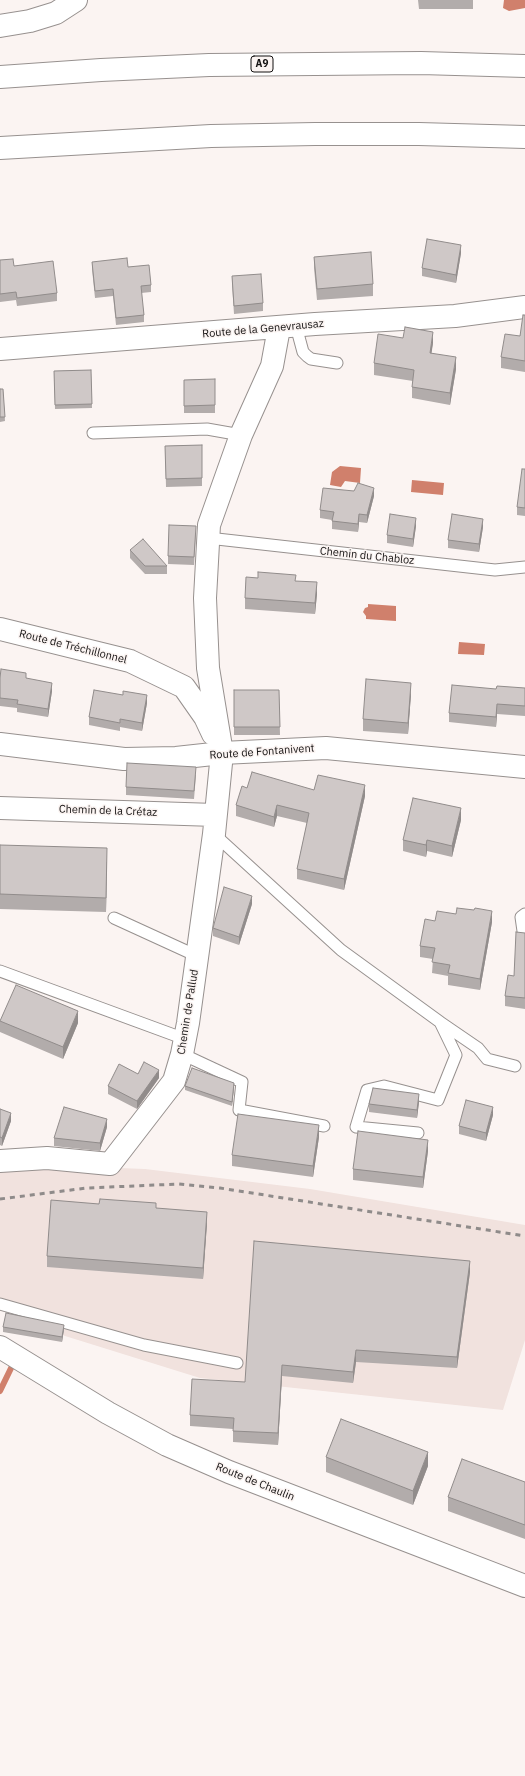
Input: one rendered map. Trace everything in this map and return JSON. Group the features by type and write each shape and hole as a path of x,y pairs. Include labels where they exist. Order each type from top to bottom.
{"main road":[{"path":"0,26 30,21 56,13 76,0"},
{"name":"A9","path":"0,77 209,65 406,63 525,66"},
{"path":"0,148 113,140 307,134 419,134 525,137"},
{"name":"Route de la Genevrausaz","path":"0,349 455,316 525,307"},
{"path":"222,753 208,668 204,598 209,525 241,435 288,327"},
{"name":"Route de Tréchillonnel","path":"0,629 130,661 184,687 205,717 222,753"},
{"name":"Route de Fontanivent","path":"0,744 124,759 176,758 222,753 326,748 525,767"},
{"name":"Chemin de Pallud","path":"0,1161 47,1158 110,1164 174,1081 184,1047 215,824 222,753"},
{"name":"Chemin de la Crétaz","path":"0,808 215,824"},
{"name":"Route de Chaulin","path":"0,1347 108,1413 167,1444 237,1475 525,1586"}],"lane":[{"path":"288,327 303,352 311,359 337,363"},
{"path":"93,433 207,429 241,435"},
{"name":"Chemin du Chabloz","path":"208,538 495,570 525,567"},
{"path":"215,824 342,950 478,1048 487,1059 514,1066"},
{"path":"523,931 521,917 525,914"},
{"path":"114,918 197,956"},
{"path":"0,971 184,1047 242,1082 239,1110 324,1126"},
{"path":"418,1133 356,1127 367,1090 384,1086 438,1100 456,1055 440,1022"},
{"path":"0,1304 144,1345 237,1363"}],"shaded area":[{"path":"504,0 525,0 525,8 509,11 503,8"},
{"path":"340,466 361,468 360,483 345,481 341,487 330,485 332,472"},
{"path":"412,480 444,483 443,495 411,492"},
{"path":"368,604 396,606 396,621 366,619 363,612 365,608 368,607"},
{"path":"459,642 485,644 484,655 458,654"},
{"path":"67,1166 145,1169 310,1189 525,1225 525,1340 503,1410 200,1378 33,1326 0,1307 0,1168"}],"building":[{"path":"427,239 461,245 456,275 422,268"},
{"path":"371,252 373,284 317,289 314,257"},
{"path":"127,258 128,267 149,265 151,285 141,286 144,315 116,318 113,289 95,291 92,262"},
{"path":"13,259 14,266 53,261 57,293 17,298 16,292 0,294 0,260"},
{"path":"261,274 263,303 234,306 232,276"},
{"path":"523,315 525,315 525,361 501,357 505,334 520,336"},
{"path":"405,327 433,332 430,353 456,357 450,393 412,387 414,370 374,363 378,334 403,338"},
{"path":"91,370 92,404 55,405 54,371"},
{"path":"215,379 215,405 184,406 184,380"},
{"path":"0,389 3,389 5,417 0,417"},
{"path":"202,445 202,478 166,479 165,446"},
{"path":"522,469 525,469 525,508 517,507"},
{"path":"358,483 374,488 367,515 359,514 358,524 332,521 334,512 320,510 323,488 354,491"},
{"path":"390,514 416,518 413,539 387,535"},
{"path":"452,514 483,519 479,544 448,540"},
{"path":"169,525 196,526 194,557 168,556"},
{"path":"143,539 167,566 145,566 130,550"},
{"path":"258,572 296,575 295,581 317,582 315,603 245,598 246,577 258,578"},
{"path":"1,669 26,673 26,678 52,683 48,709 17,704 18,700 0,698"},
{"path":"366,679 411,683 408,723 363,719"},
{"path":"452,685 496,689 497,686 525,688 525,706 497,704 496,717 449,713"},
{"path":"94,690 123,695 123,691 147,695 142,723 120,719 120,723 89,717"},
{"path":"234,690 279,690 280,727 234,727"},
{"path":"127,763 196,767 194,791 126,787"},
{"path":"252,772 314,790 318,775 365,785 344,879 297,869 309,813 277,805 274,817 236,805 242,786 247,788"},
{"path":"413,798 461,808 452,846 427,840 426,845 403,840"},
{"path":"0,845 107,848 106,898 0,894"},
{"path":"224,887 252,896 239,937 213,928"},
{"path":"457,908 474,910 475,908 492,911 480,979 448,973 450,965 432,962 435,948 420,946 425,919 435,921 437,911 456,914"},
{"path":"516,932 525,933 525,998 505,996 508,975 514,976"},
{"path":"16,985 78,1011 63,1047 0,1021"},
{"path":"144,1062 159,1070 137,1101 108,1086 119,1064 138,1074"},
{"path":"192,1068 234,1083 232,1102 185,1086"},
{"path":"373,1088 419,1094 417,1110 369,1104"},
{"path":"466,1100 493,1107 486,1133 459,1126"},
{"path":"64,1107 107,1119 100,1143 54,1138"},
{"path":"0,1109 11,1113 2,1138 0,1137"},
{"path":"238,1114 319,1125 313,1166 232,1155"},
{"path":"358,1131 428,1140 423,1177 353,1169"},
{"path":"100,1199 156,1203 156,1208 207,1212 203,1268 47,1256 51,1200 99,1204"},
{"path":"254,1241 470,1261 457,1357 356,1350 353,1372 282,1365 278,1433 233,1431 234,1418 190,1415 192,1379 245,1382"},
{"path":"6,1313 64,1325 62,1337 3,1327"},
{"path":"341,1419 428,1452 413,1491 326,1457"},
{"path":"462,1459 525,1482 525,1525 448,1497"}],"waterway":[{"path":"0,1391 14,1362"}],"railway":[{"path":"0,1199 87,1188 179,1184 220,1188 525,1236"}]}
